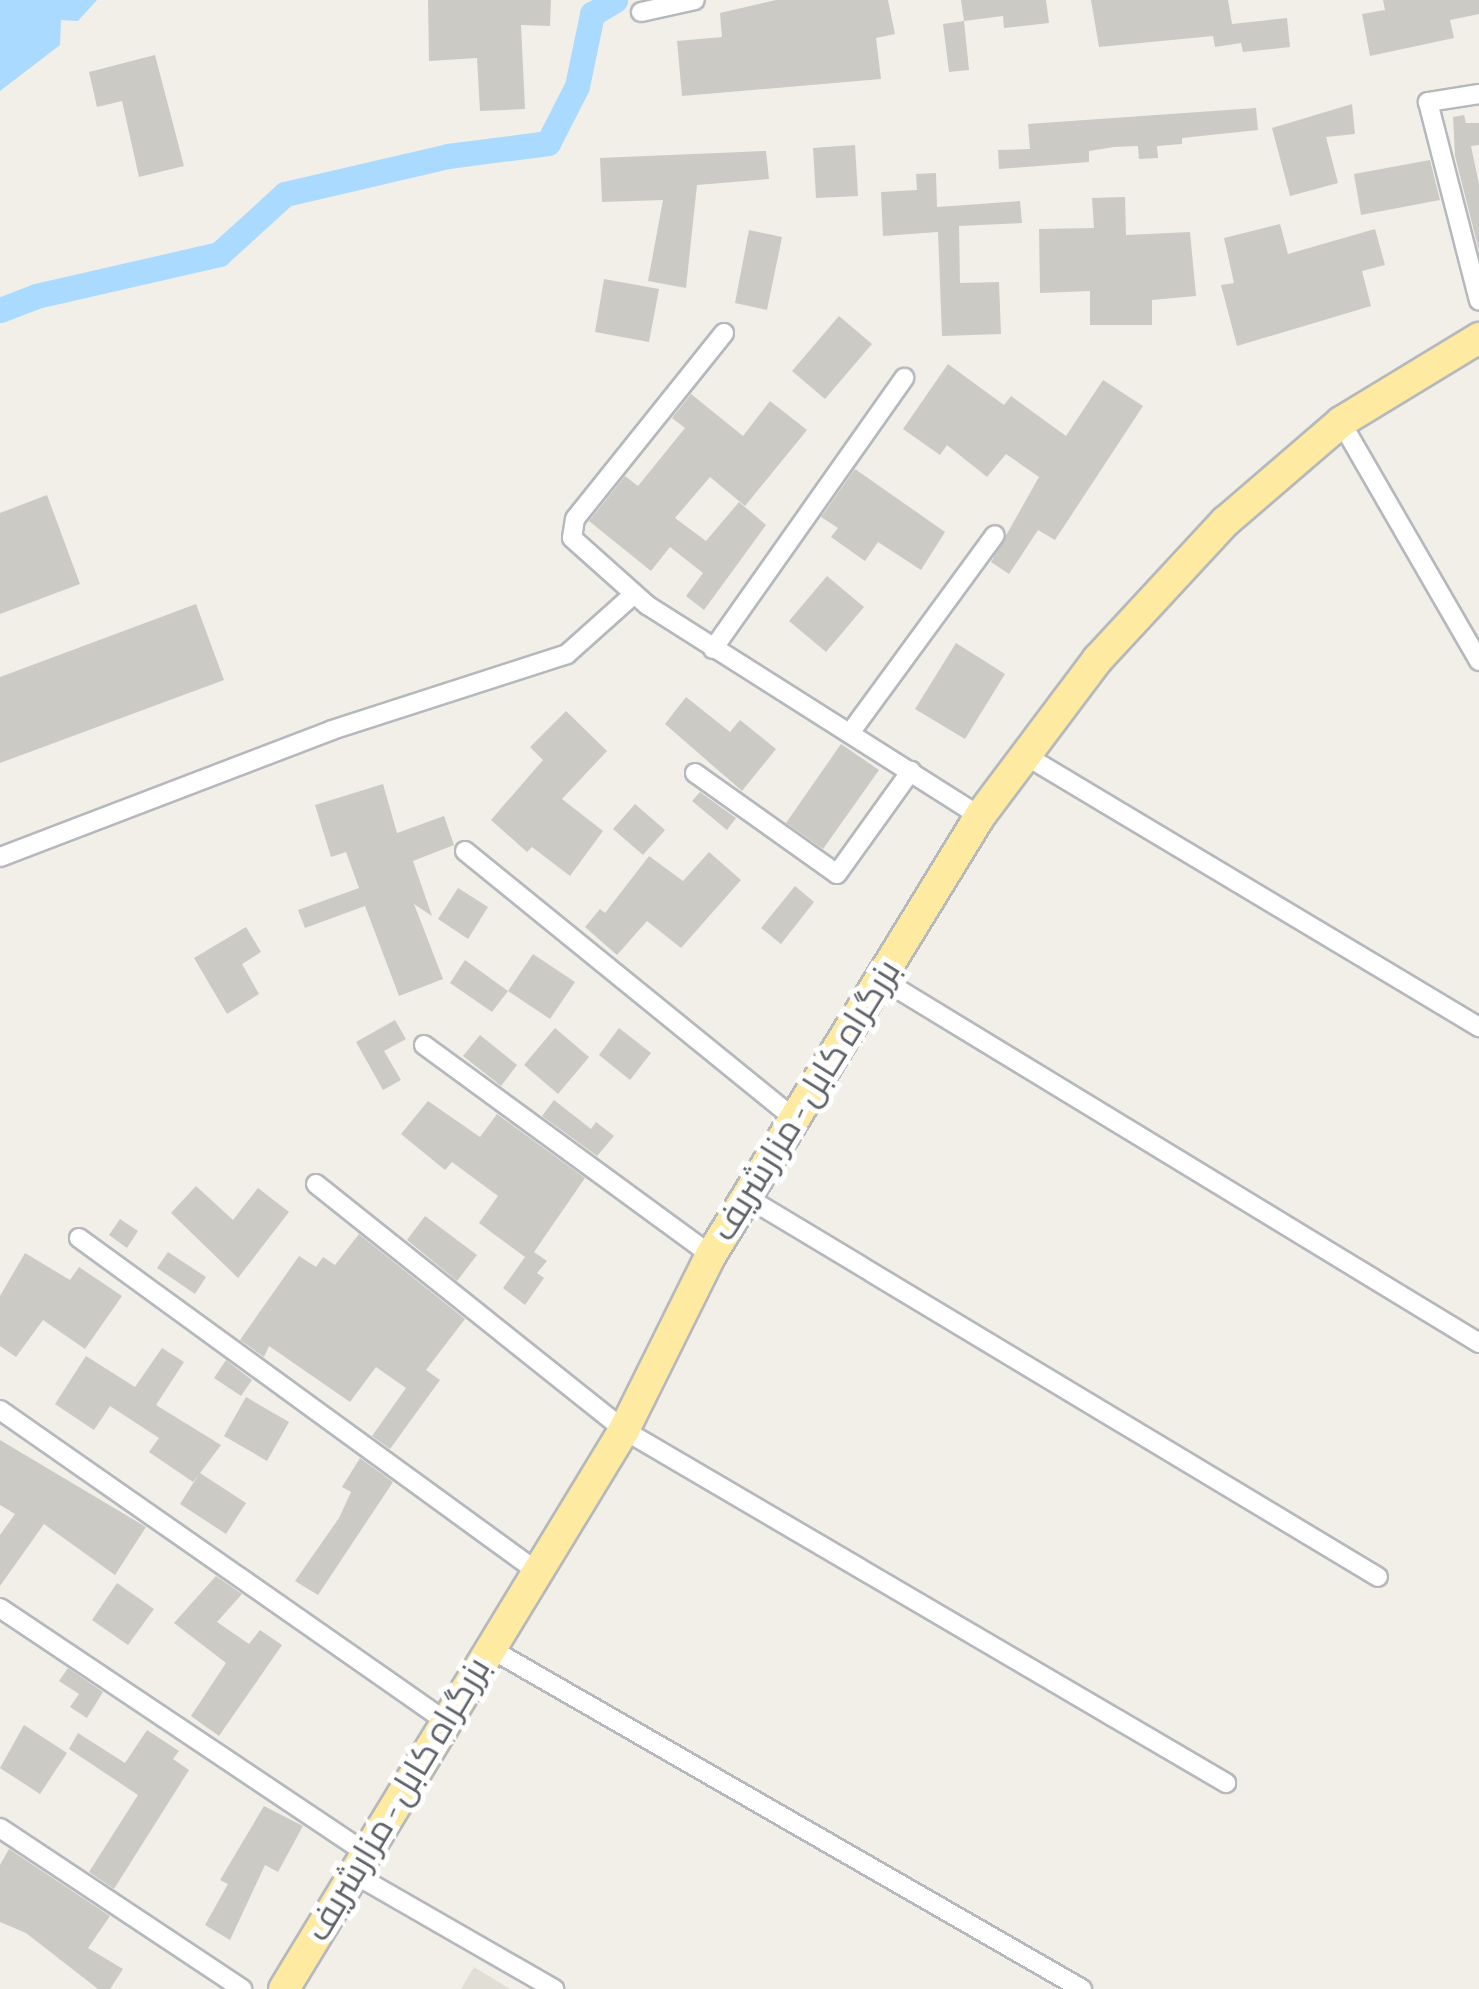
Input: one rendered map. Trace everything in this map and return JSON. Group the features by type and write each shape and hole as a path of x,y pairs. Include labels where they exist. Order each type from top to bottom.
{"highway":[{"name":"بزرگراه کابل - مزارشریف","path":"284,1989 535,1570 624,1430 710,1255 883,980 980,816 1098,659 1165,582 1342,422 1479,338"}],"street":[{"path":"641,12 695,0"},
{"path":"1479,94 1428,102 1479,301"},
{"path":"724,333 575,520 572,538 634,594 712,649 980,816"},
{"path":"712,649 904,378"},
{"path":"1342,422 1479,660"},
{"path":"850,732 995,535"},
{"path":"0,858 332,730 567,654 634,594"},
{"path":"1028,757 1479,1027"},
{"path":"695,773 837,874 912,771"},
{"path":"466,851 795,1119"},
{"path":"883,980 1479,1343"},
{"path":"424,1044 710,1255"},
{"path":"316,1184 624,1430 1226,1783"},
{"path":"748,1198 1378,1577"},
{"path":"78,1238 535,1570"},
{"path":"0,1410 444,1720"},
{"path":"0,1608 360,1863 554,1989"},
{"path":"491,1649 1082,1989"},
{"path":"0,1828 242,1989"}],"shaded area":[{"path":"474,1967 510,1989 461,1989"}],"water":[{"path":"0,0 97,0 78,21 61,20 60,45 0,91"}],"building":[{"path":"428,0 551,0 550,26 521,25 525,109 480,111 477,58 429,61"},
{"path":"776,0 888,0 895,34 876,38 881,79 682,96 677,41 722,37 720,13"},
{"path":"961,0 1046,0 1049,23 1004,28 1003,16 964,21"},
{"path":"1091,0 1228,0 1232,24 1287,18 1290,47 1243,52 1241,43 1215,47 1213,36 1099,47"},
{"path":"1383,0 1479,0 1479,14 1450,20 1454,38 1370,56 1362,14 1385,10"},
{"path":"964,21 969,70 949,72 943,24"},
{"path":"155,55 184,166 139,177 122,101 97,107 89,72"},
{"path":"1352,104 1355,134 1326,137 1338,183 1290,196 1272,128"},
{"path":"1256,108 1258,130 1182,138 1182,144 1157,146 1158,158 1139,159 1138,146 1114,147 1089,151 1089,162 999,169 998,150 1030,149 1028,124"},
{"path":"1464,115 1466,123 1479,123 1479,145 1471,146 1479,184 1479,251 1455,156 1453,117"},
{"path":"855,145 858,196 816,198 813,148"},
{"path":"766,151 769,179 697,185 686,288 648,281 663,200 602,202 600,158"},
{"path":"1430,160 1440,200 1361,215 1354,174"},
{"path":"936,173 937,207 1020,201 1022,223 959,226 960,283 999,282 1001,334 942,336 938,232 883,236 881,192 917,190 916,174"},
{"path":"1125,197 1126,235 1190,232 1196,296 1152,300 1152,325 1090,325 1090,291 1040,293 1039,229 1094,228 1092,198"},
{"path":"1280,224 1288,254 1375,229 1385,265 1362,271 1371,306 1237,346 1221,285 1234,283 1224,238"},
{"path":"749,230 782,237 767,310 735,303"},
{"path":"604,279 659,289 649,342 595,332"},
{"path":"839,316 872,344 825,399 792,371"},
{"path":"948,364 1004,405 1011,396 1066,436 1103,380 1143,406 1055,540 1038,530 1009,574 991,562 1039,477 1006,454 987,477 947,445 940,455 903,429"},
{"path":"691,394 743,436 770,401 807,430 745,506 710,477 675,518 706,541 739,502 766,525 704,610 686,596 703,573 670,547 651,571 589,521 625,476 638,486 685,428 672,418"},
{"path":"855,469 945,532 921,570 878,542 865,561 831,537 838,528 821,517"},
{"path":"47,495 80,584 0,614 0,513"},
{"path":"827,576 864,607 826,652 789,621"},
{"path":"196,604 224,680 0,763 0,677"},
{"path":"956,643 1005,674 965,739 915,709"},
{"path":"686,697 730,732 740,720 776,749 742,791 665,724"},
{"path":"566,711 607,751 562,799 603,831 570,876 532,847 527,852 491,820 543,760 530,747"},
{"path":"841,744 879,770 823,849 786,823"},
{"path":"383,784 397,833 444,816 454,845 413,861 432,916 414,904 443,979 399,996 365,906 305,928 298,910 359,888 346,852 331,857 315,805"},
{"path":"700,792 736,818 727,830 692,801"},
{"path":"635,804 665,830 643,855 613,829"},
{"path":"709,852 741,880 681,948 647,921 617,955 585,927 600,909 605,913 649,856 683,881"},
{"path":"795,886 814,902 781,944 761,928"},
{"path":"458,888 488,907 468,939 438,919"},
{"path":"246,927 261,952 242,964 259,994 227,1014 194,958"},
{"path":"533,954 575,982 550,1019 508,991"},
{"path":"465,960 508,991 492,1012 450,983"},
{"path":"395,1020 406,1039 384,1051 401,1080 383,1090 356,1042"},
{"path":"555,1028 589,1057 558,1094 524,1065"},
{"path":"619,1028 651,1053 630,1080 599,1055"},
{"path":"480,1035 517,1065 501,1086 463,1056"},
{"path":"554,1100 591,1129 596,1122 614,1136 597,1156 542,1116"},
{"path":"428,1101 480,1137 497,1114 585,1178 534,1252 547,1261 537,1273 544,1278 525,1305 503,1288 525,1257 479,1223 498,1196 452,1162 445,1170 401,1134"},
{"path":"196,1186 233,1220 258,1188 289,1212 238,1278 171,1213"},
{"path":"425,1216 477,1255 457,1281 407,1240"},
{"path":"120,1219 138,1231 127,1248 109,1235"},
{"path":"359,1234 465,1319 426,1370 440,1380 390,1449 372,1436 406,1388 376,1367 350,1402 269,1346 264,1357 240,1340 299,1256 316,1267 323,1257 335,1265"},
{"path":"168,1252 206,1277 195,1294 157,1268"},
{"path":"25,1253 70,1280 79,1267 122,1296 85,1349 43,1320 16,1357 0,1346 0,1296"},
{"path":"162,1348 184,1362 156,1405 221,1445 200,1473 246,1503 226,1534 180,1504 199,1474 193,1482 149,1452 159,1438 110,1406 94,1430 55,1404 86,1356 135,1387"},
{"path":"226,1360 252,1380 241,1396 214,1378"},
{"path":"246,1397 289,1422 267,1461 224,1436"},
{"path":"0,1440 146,1527 115,1575 44,1524 0,1586 0,1535 15,1514 0,1505"},
{"path":"360,1458 393,1482 318,1595 295,1581 339,1518 351,1492 342,1487"},
{"path":"216,1576 242,1594 217,1622 249,1644 260,1630 282,1645 219,1736 191,1716 226,1663 174,1623"},
{"path":"117,1583 154,1609 128,1645 92,1620"},
{"path":"68,1668 103,1692 87,1718 70,1707 79,1694 59,1681"},
{"path":"24,1725 67,1753 40,1794 0,1768"},
{"path":"147,1730 179,1751 173,1759 189,1770 114,1889 89,1872 138,1795 69,1749 78,1733 125,1763"},
{"path":"264,1806 303,1826 278,1872 265,1865 230,1940 205,1925 228,1884 220,1880"},
{"path":"9,1849 110,1916 88,1948 123,1969 110,1989 98,1989 26,1933 0,1922 0,1865"}],"waterway":[{"path":"0,310 36,296 219,254 285,194 448,156 548,143 577,86 592,14 615,0"}]}
